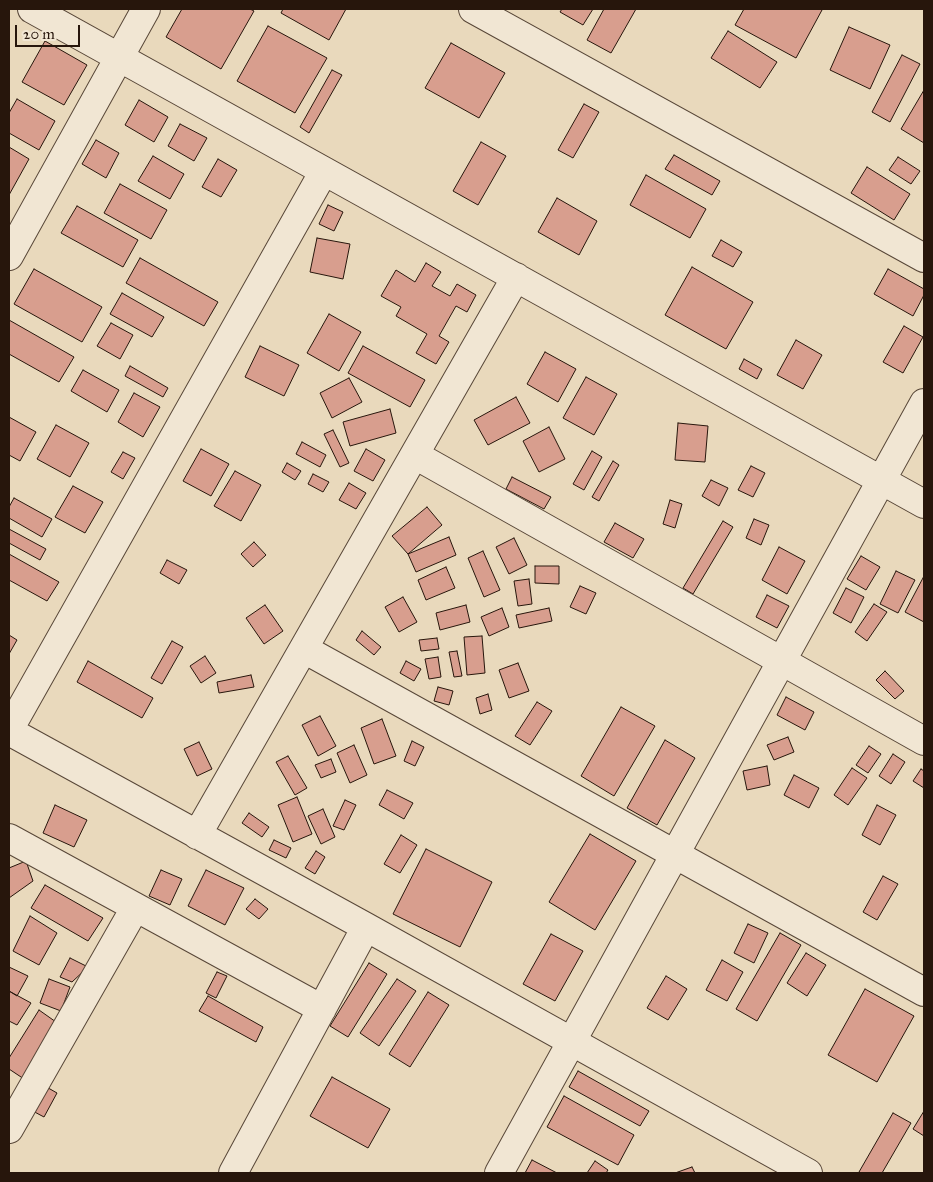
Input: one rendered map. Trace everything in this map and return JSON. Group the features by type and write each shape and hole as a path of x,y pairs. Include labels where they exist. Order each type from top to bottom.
{"street":[{"path":"32,9 924,504"},
{"path":"10,250 146,9"},
{"path":"473,9 924,258"},
{"path":"324,171 9,730 808,1173"},
{"path":"197,835 516,277"},
{"path":"499,1173 924,403"},
{"path":"415,455 924,741"},
{"path":"304,649 924,992"},
{"path":"9,838 322,1009"},
{"path":"9,1129 135,908"},
{"path":"234,1173 366,927"}],"building":[{"path":"182,9 250,9 254,11 221,69 166,37"},
{"path":"283,9 346,9 329,40 281,13"},
{"path":"562,9 593,9 583,25 560,12"},
{"path":"604,9 636,9 611,53 587,40"},
{"path":"744,9 822,10 796,58 735,25"},
{"path":"268,26 327,58 295,113 237,81"},
{"path":"849,27 890,45 870,89 830,70"},
{"path":"728,31 777,62 760,88 711,58"},
{"path":"45,41 87,65 64,105 22,82"},
{"path":"451,43 505,73 479,118 425,88"},
{"path":"902,55 920,64 890,122 872,112"},
{"path":"332,70 342,75 309,133 300,127"},
{"path":"924,90 924,143 901,129"},
{"path":"17,99 55,121 39,150 9,133 9,113"},
{"path":"139,100 168,117 154,142 125,125"},
{"path":"584,104 599,112 573,158 558,150"},
{"path":"180,124 207,138 194,161 168,146"},
{"path":"96,140 119,153 106,178 82,164"},
{"path":"481,142 506,156 478,205 453,191"},
{"path":"9,147 29,159 9,195"},
{"path":"674,155 720,181 712,195 665,169"},
{"path":"153,156 184,174 170,199 138,181"},
{"path":"898,157 920,171 911,184 889,170"},
{"path":"218,159 237,170 221,197 202,187"},
{"path":"867,167 910,194 894,220 851,193"},
{"path":"646,175 706,209 690,238 630,205"},
{"path":"120,184 167,210 151,239 104,213"},
{"path":"557,198 597,221 579,255 538,232"},
{"path":"328,205 343,212 334,231 319,224"},
{"path":"77,206 138,240 123,267 61,233"},
{"path":"317,238 350,244 343,279 310,272"},
{"path":"721,240 742,252 733,267 712,256"},
{"path":"140,258 218,302 204,326 126,283"},
{"path":"426,263 441,272 432,286 450,296 457,284 476,295 467,312 456,306 439,336 449,342 436,364 416,353 427,334 396,316 401,307 381,296 396,270 415,282"},
{"path":"692,267 753,302 726,349 665,315"},
{"path":"34,269 102,307 82,342 14,304"},
{"path":"888,269 924,289 924,295 913,316 874,294"},
{"path":"122,293 164,317 152,337 110,314"},
{"path":"329,314 361,332 339,371 307,353"},
{"path":"9,320 74,357 59,382 9,354"},
{"path":"111,323 133,335 120,359 97,346"},
{"path":"904,326 923,337 903,373 883,362"},
{"path":"796,340 822,355 803,389 777,375"},
{"path":"260,346 299,365 284,396 245,377"},
{"path":"363,346 425,380 410,407 348,373"},
{"path":"545,352 576,369 558,402 527,384"},
{"path":"744,359 762,369 757,379 739,369"},
{"path":"130,366 168,388 163,397 125,376"},
{"path":"83,370 119,390 107,412 71,391"},
{"path":"586,377 617,394 594,435 563,418"},
{"path":"349,378 362,402 332,418 320,393"},
{"path":"134,393 160,407 143,437 118,422"},
{"path":"516,397 530,423 488,445 474,420"},
{"path":"390,409 396,433 350,446 343,422"},
{"path":"9,417 36,432 20,461 9,455"},
{"path":"678,423 708,426 705,462 675,460"},
{"path":"56,425 89,443 70,477 37,459"},
{"path":"549,427 565,459 539,472 523,441"},
{"path":"333,430 349,463 340,467 324,434"},
{"path":"302,442 326,455 320,467 296,454"},
{"path":"201,449 229,464 211,496 183,481"},
{"path":"366,449 385,460 373,481 354,471"},
{"path":"592,451 602,457 584,490 573,484"},
{"path":"123,452 135,458 123,479 111,472"},
{"path":"613,461 619,465 599,501 592,497"},
{"path":"287,463 301,471 295,480 282,472"},
{"path":"751,466 765,473 753,497 738,490"},
{"path":"235,471 261,485 241,521 214,506"},
{"path":"313,474 329,482 323,492 308,484"},
{"path":"512,477 551,497 544,509 506,489"},
{"path":"711,480 728,488 719,506 702,496"},
{"path":"349,483 366,493 356,509 339,500"},
{"path":"73,486 103,502 85,533 55,517"},
{"path":"14,498 52,519 42,537 9,518 9,507"},
{"path":"670,500 682,504 675,528 663,524"},
{"path":"427,507 442,525 408,554 392,536"},
{"path":"754,519 769,525 761,545 746,538"},
{"path":"723,521 733,527 693,594 683,588"},
{"path":"615,523 644,539 633,558 604,542"},
{"path":"9,529 46,549 40,560 9,543"},
{"path":"449,537 456,555 416,572 408,554"},
{"path":"514,538 527,565 509,574 496,547"},
{"path":"254,542 266,555 253,567 241,554"},
{"path":"779,547 805,561 787,594 762,580"},
{"path":"483,551 500,590 484,597 468,558"},
{"path":"9,554 59,582 47,601 9,580"},
{"path":"861,556 880,567 866,590 847,579"},
{"path":"167,560 187,570 179,584 160,573"},
{"path":"535,566 559,566 559,584 535,583"},
{"path":"446,567 455,588 426,600 418,580"},
{"path":"896,571 915,580 898,613 880,604"},
{"path":"924,576 924,622 905,612"},
{"path":"529,579 532,604 518,606 514,581"},
{"path":"580,586 596,593 586,614 570,607"},
{"path":"846,588 864,597 851,623 833,613"},
{"path":"767,595 789,606 777,628 756,617"},
{"path":"403,597 417,622 399,632 385,607"},
{"path":"874,604 887,612 867,641 855,632"},
{"path":"265,605 283,631 264,644 246,618"},
{"path":"466,605 470,622 440,630 436,613"},
{"path":"502,608 509,627 489,636 481,617"},
{"path":"549,608 552,621 519,628 516,615"},
{"path":"362,631 381,647 374,655 356,640"},
{"path":"9,635 17,640 9,654"},
{"path":"482,636 485,673 467,675 464,637"},
{"path":"437,638 439,649 421,651 419,640"},
{"path":"172,641 183,647 162,684 151,678"},
{"path":"457,651 462,676 454,677 449,652"},
{"path":"205,656 216,673 201,683 190,666"},
{"path":"438,657 441,677 429,679 425,659"},
{"path":"88,661 153,698 142,718 77,682"},
{"path":"406,661 421,669 414,681 400,673"},
{"path":"518,663 529,691 509,698 499,670"},
{"path":"885,671 904,691 895,699 876,680"},
{"path":"251,675 254,687 219,693 217,682"},
{"path":"438,687 453,691 449,705 434,701"},
{"path":"488,694 492,710 480,714 476,698"},
{"path":"786,697 814,712 805,730 777,715"},
{"path":"537,702 552,711 530,745 515,736"},
{"path":"621,707 655,726 614,796 581,776"},
{"path":"320,716 336,746 318,756 302,725"},
{"path":"382,719 396,756 374,764 361,728"},
{"path":"788,737 794,752 774,760 767,745"},
{"path":"665,740 695,758 657,825 627,808"},
{"path":"412,741 424,747 415,766 404,761"},
{"path":"199,742 212,769 197,776 184,749"},
{"path":"354,745 367,775 350,783 337,753"},
{"path":"869,746 881,754 868,773 856,765"},
{"path":"893,754 905,762 891,784 879,776"},
{"path":"288,756 307,788 295,795 276,762"},
{"path":"331,759 336,772 321,778 315,765"},
{"path":"767,766 770,785 747,790 743,771"},
{"path":"852,768 867,778 848,805 834,795"},
{"path":"921,769 924,771 924,788 913,781"},
{"path":"794,775 819,788 809,808 784,795"},
{"path":"387,790 413,803 404,819 379,805"},
{"path":"297,797 312,834 293,842 278,805"},
{"path":"345,800 356,805 344,830 333,826"},
{"path":"55,805 87,820 74,847 43,833"},
{"path":"877,805 896,815 880,845 862,835"},
{"path":"323,809 335,837 321,844 308,816"},
{"path":"249,813 269,827 262,837 242,823"},
{"path":"590,834 636,861 595,930 549,902"},
{"path":"401,835 417,845 400,873 384,864"},
{"path":"274,840 291,848 286,858 269,850"},
{"path":"426,849 492,882 460,947 393,914"},
{"path":"316,851 325,857 315,874 305,868"},
{"path":"26,861 33,881 9,898 9,868"},
{"path":"161,870 182,879 170,905 149,896"},
{"path":"206,870 244,888 225,925 188,906"},
{"path":"883,876 898,884 877,920 863,912"},
{"path":"45,885 103,918 88,941 31,908"},
{"path":"255,899 268,909 259,919 246,909"},
{"path":"30,916 57,933 39,965 13,951"},
{"path":"748,924 768,933 754,963 734,953"},
{"path":"780,933 801,945 757,1021 736,1009"},
{"path":"551,934 583,951 555,1001 523,984"},
{"path":"806,953 826,965 807,996 787,983"},
{"path":"70,958 88,967 72,982 60,977"},
{"path":"722,960 743,972 727,1001 706,990"},
{"path":"369,963 387,974 348,1037 330,1026"},
{"path":"9,967 28,976 17,996 9,991"},
{"path":"217,972 227,976 216,998 206,993"},
{"path":"666,976 687,989 668,1020 647,1008"},
{"path":"49,979 70,987 61,1011 40,1003"},
{"path":"397,979 416,991 379,1046 360,1033"},
{"path":"865,989 914,1016 877,1082 828,1055"},
{"path":"9,991 31,1003 17,1025 9,1021"},
{"path":"428,992 449,1005 410,1067 389,1054"},
{"path":"208,996 263,1027 256,1042 199,1011"},
{"path":"39,1010 56,1022 24,1079 9,1069 9,1058"},
{"path":"578,1071 649,1111 640,1126 569,1087"},
{"path":"332,1077 390,1109 368,1148 310,1116"},
{"path":"43,1085 57,1093 44,1117 29,1109"},
{"path":"564,1096 634,1135 618,1165 547,1127"},
{"path":"924,1111 924,1136 913,1129"},
{"path":"893,1113 911,1123 882,1173 859,1172"},
{"path":"532,1160 557,1173 525,1173"},
{"path":"595,1161 608,1170 606,1173 587,1173"},
{"path":"692,1167 695,1173 675,1173"}]}
